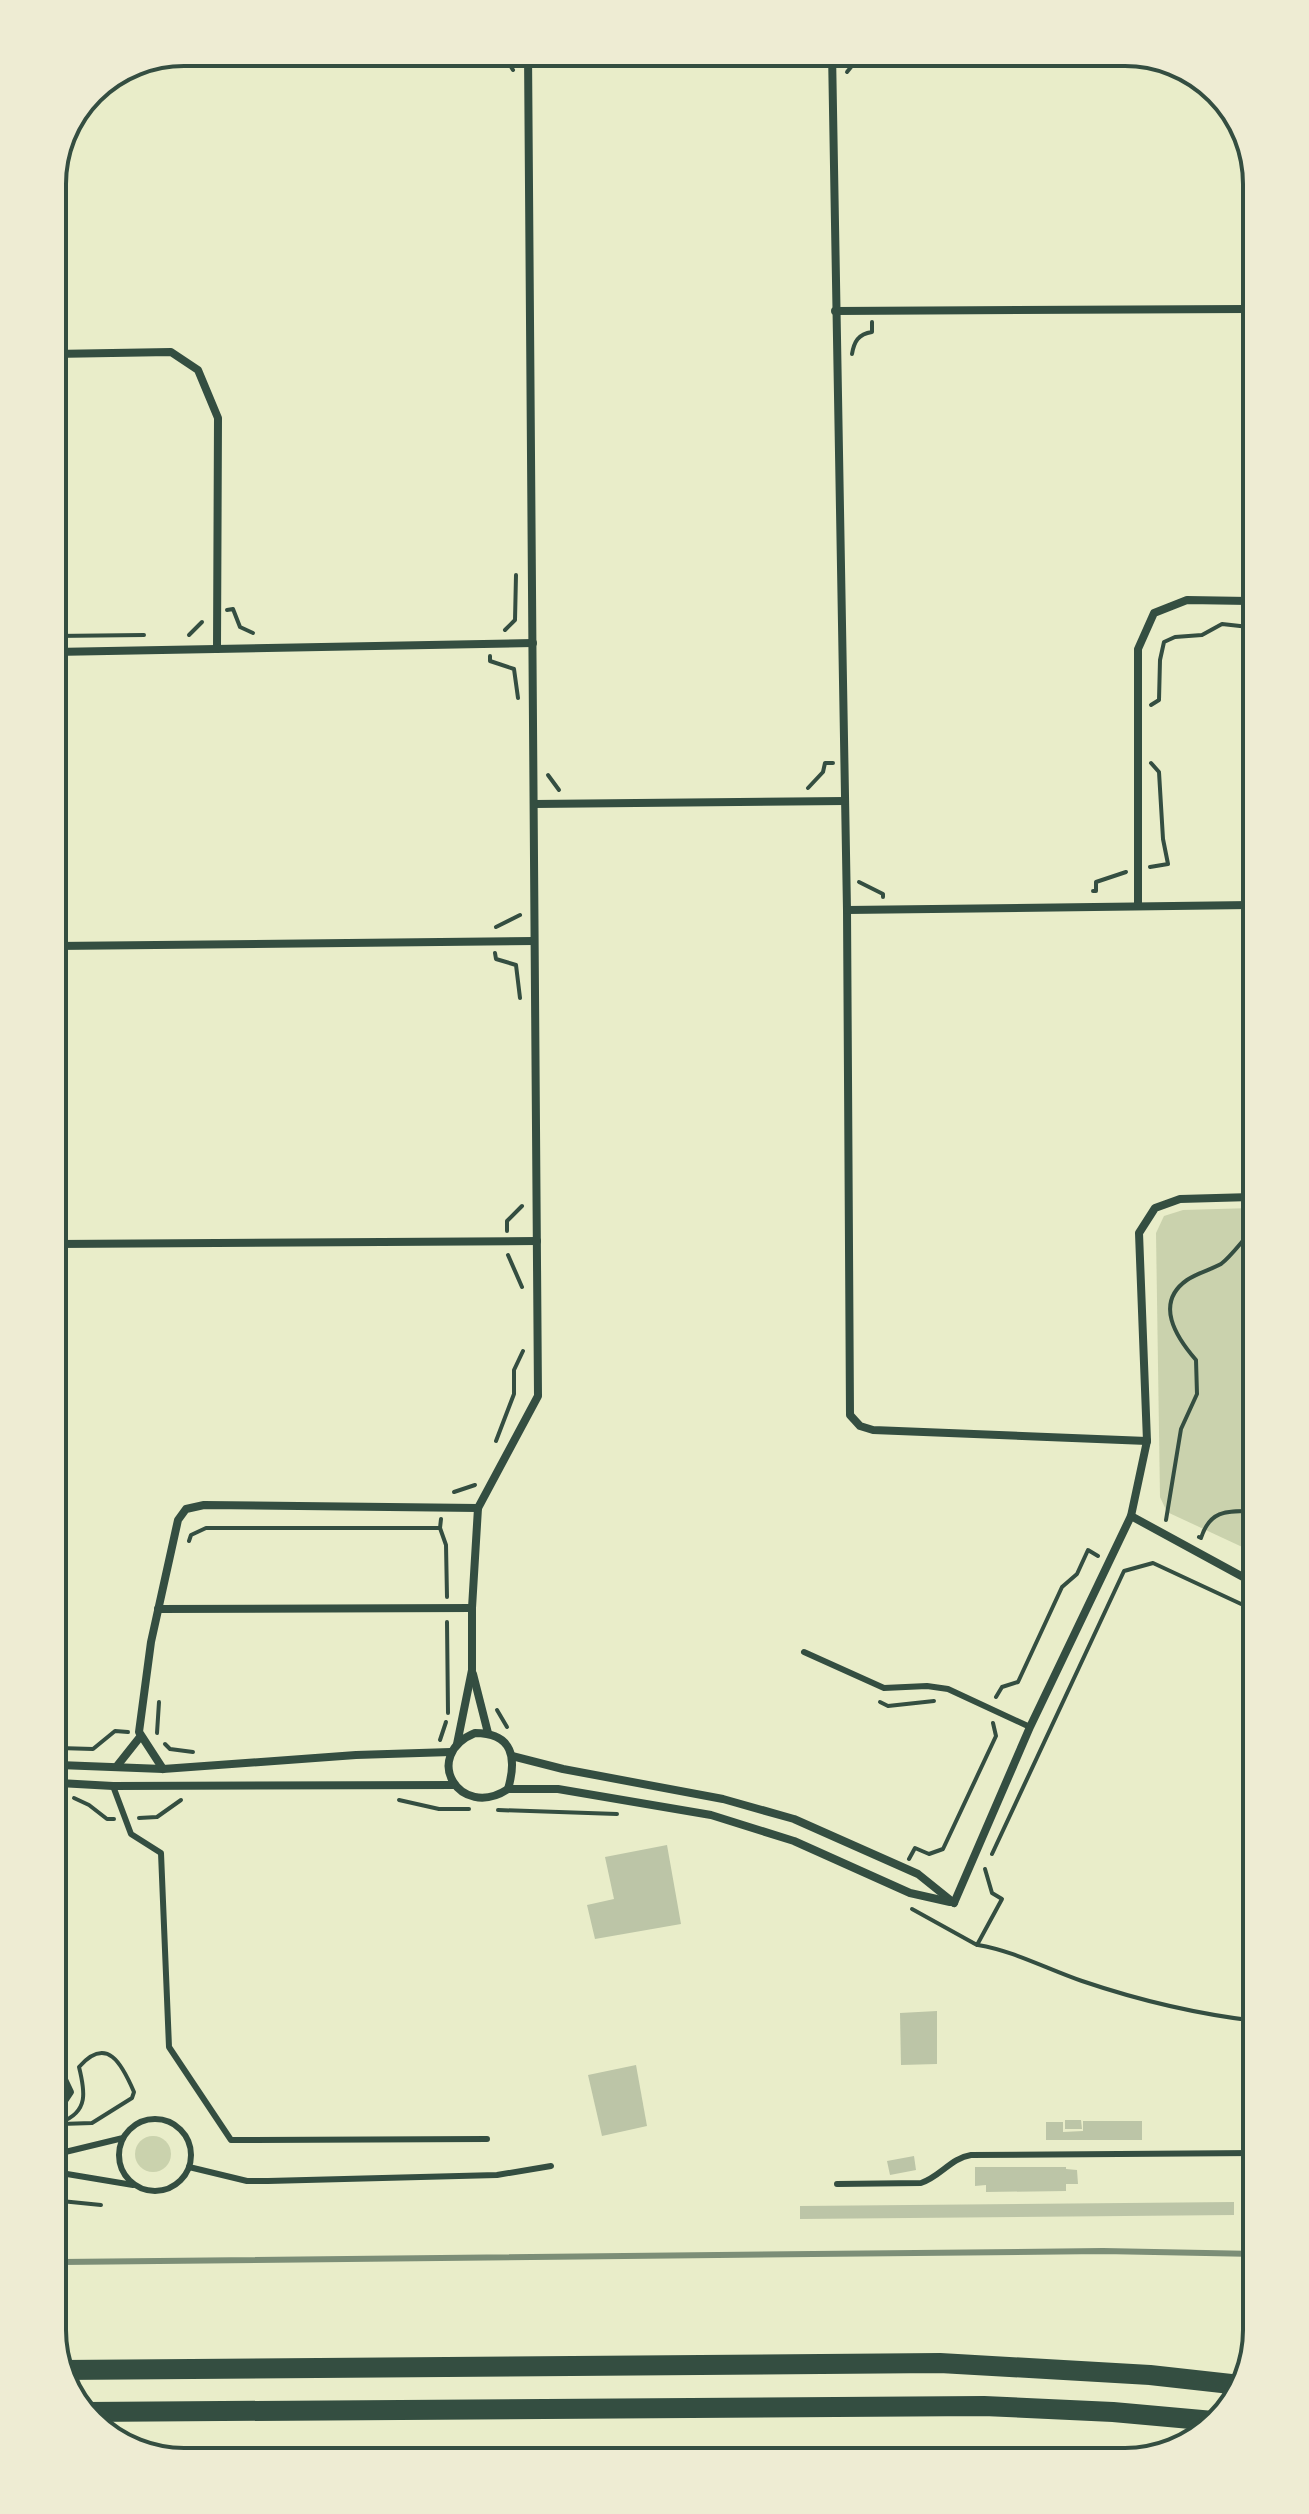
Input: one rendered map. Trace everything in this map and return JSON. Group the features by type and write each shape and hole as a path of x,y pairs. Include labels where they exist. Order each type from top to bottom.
{"highway":[{"path":"73,2370 924,2363 1136,2374 1229,2384"},
{"path":"98,2412 984,2406 1202,2420"}],"street":[{"path":"528,66 538,1396 478,1508 472,1670 449,1773 454,1785 464,1794 476,1798 488,1798 508,1789 558,1789 711,1815 794,1841 910,1893 954,1903"},
{"path":"832,66 847,910 850,1415 860,1426 873,1430 1147,1441"},
{"path":"835,311 1243,309"},
{"path":"66,354 171,352 198,370 218,418 217,649"},
{"path":"1138,905 1138,649 1154,613 1187,600 1243,601"},
{"path":"66,652 533,643"},
{"path":"534,804 845,801"},
{"path":"847,910 1243,905"},
{"path":"66,946 534,941"},
{"path":"954,1903 1030,1727 1131,1516 1147,1441 1139,1233 1155,1208 1180,1199 1243,1197"},
{"path":"66,1244 537,1241"},
{"path":"117,1766 140,1735 151,1642 178,1520 186,1509 204,1505 478,1508"},
{"path":"1131,1516 1243,1577"},
{"path":"158,1609 472,1608"},
{"path":"472,1670 488,1733"},
{"path":"66,1765 163,1769 454,1748 462,1738 475,1733 488,1733 508,1746 512,1756 513,1772 508,1789"},
{"path":"140,1735 163,1769"},
{"path":"512,1756 760,1808 794,1819 918,1874 954,1903"},
{"path":"66,1783 113,1786 454,1785"},
{"path":"686,1810 688,1792"}],"lane":[{"path":"804,1652 884,1688 927,1686 948,1689 1030,1727"},
{"path":"113,1786 131,1834 161,1853 169,2047 231,2140 487,2139"},
{"path":"66,2082 71,2092 66,2100"},
{"path":"66,2174 146,2190 167,2190 184,2177 191,2155 184,2133 175,2125 152,2119 130,2129 123,2138 119,2160 122,2170 136,2186"},
{"path":"66,2152 123,2138"},
{"path":"837,2184 921,2183 957,2159 971,2155 1243,2153"},
{"path":"189,2167 234,2179 268,2181 497,2175 551,2166"}],"path":[{"path":"512,66 513,83"},
{"path":"517,565 515,620 502,632 490,633 489,644 490,661 514,669 519,707"},
{"path":"175,635 190,635 202,624 202,611 233,609 240,627 252,633 266,634"},
{"path":"1147,707 1159,700 1160,660 1164,642 1175,637 1202,635 1222,624 1243,626"},
{"path":"66,636 145,635"},
{"path":"1081,891 1096,891 1096,882 1138,869 1168,864 1163,839 1159,772 1150,761"},
{"path":"807,788 823,772 825,763 844,763"},
{"path":"533,770 548,774 558,790"},
{"path":"857,875 860,884 883,894 882,911"},
{"path":"520,900 520,916 493,928 492,942 496,959 516,965 521,1004"},
{"path":"522,1297 522,1283 508,1260 506,1242 507,1221 523,1205"},
{"path":"1177,1526 1165,1519 1181,1429 1197,1394 1196,1360 1169,1320 1171,1296 1186,1281 1223,1262 1243,1240"},
{"path":"494,1447 514,1394 514,1370 523,1354 523,1340"},
{"path":"427,1745 440,1739 448,1715 446,1545 440,1528 443,1507 447,1494 474,1487 481,1474"},
{"path":"1189,1532 1201,1538 1209,1519 1243,1511"},
{"path":"188,1545 191,1535 206,1528 440,1528"},
{"path":"157,1736 159,1699"},
{"path":"66,1748 93,1749 115,1731 157,1736 170,1749 194,1752"},
{"path":"977,1945 1001,1949 1083,1981 1207,2016 1243,2020"},
{"path":"66,2124 92,2123 132,2098 134,2092 105,2051 98,2051 79,2067 86,2090"},
{"path":"66,2202 101,2205"}],"green space":[{"path":"1243,1208 1243,1547 1167,1512 1160,1497 1156,1233 1164,1216 1183,1210"},
{"path":"153,2136 166,2141 171,2154 166,2167 153,2172 140,2167 135,2154 140,2141"}],"building":[{"path":"667,1845 681,1924 595,1939 587,1905 614,1899 605,1857"},
{"path":"937,2011 937,2064 901,2065 900,2013"},
{"path":"636,2065 647,2126 602,2136 588,2075"},
{"path":"1065,2120 1081,2120 1082,2129 1065,2129"},
{"path":"1083,2121 1142,2121 1142,2140 1046,2140 1046,2122 1063,2122 1063,2132 1083,2131"},
{"path":"914,2156 916,2170 890,2175 887,2161"},
{"path":"975,2167 1066,2167 1077,2170 1078,2184 1066,2184 1066,2191 986,2192 986,2185 975,2186"},
{"path":"1234,2202 1234,2215 800,2219 800,2206"}],"railway":[{"path":"66,2262 1103,2251 1243,2254"}]}
